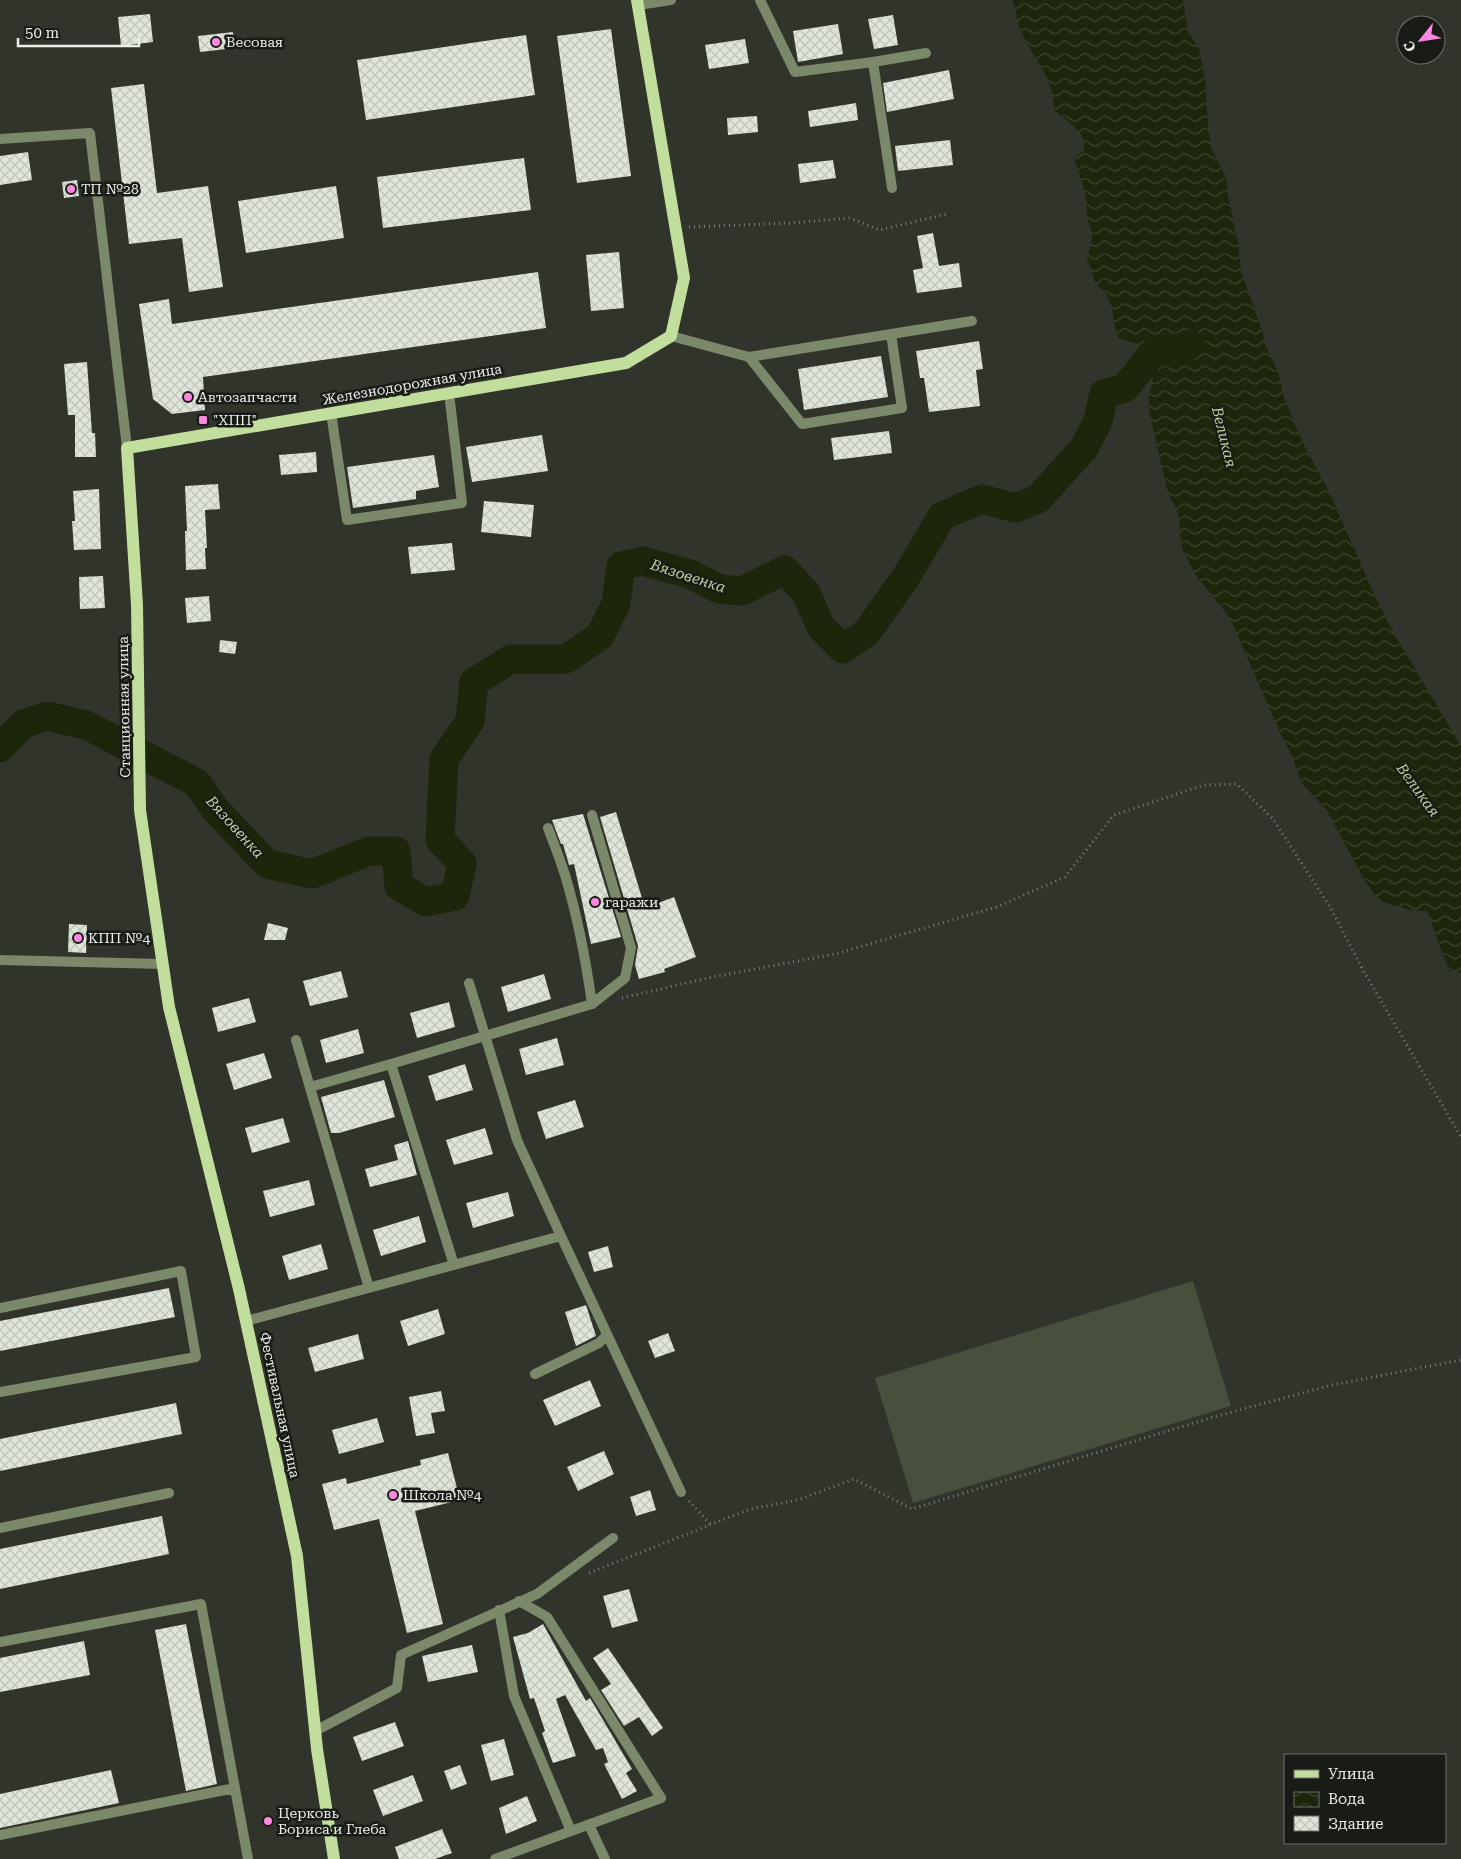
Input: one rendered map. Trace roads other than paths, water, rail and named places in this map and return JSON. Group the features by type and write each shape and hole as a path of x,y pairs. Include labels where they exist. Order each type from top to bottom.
{"main road":[{"path":"638,3 684,278 671,336"},
{"name":"Железнодорожная улица","path":"128,448 626,363 671,336"},
{"name":"Станционная улица","path":"128,448 137,605 140,810 163,964"},
{"name":"Фестивальная улица","path":"163,964 169,1007 246,1321 297,1556 316,1731 334,1859"}],"street":[{"path":"638,3 671,0"},
{"path":"760,0 795,72 926,53"},
{"path":"873,62 892,188"},
{"path":"0,139 90,133 128,448"},
{"path":"671,336 749,357 972,321"},
{"path":"749,357 802,424 820,422 902,408 891,334"},
{"path":"332,413 347,520 462,503 449,393"},
{"path":"310,1087 592,1004 625,978 631,948 592,815"},
{"path":"548,828 565,874 573,904 585,957 592,1004"},
{"path":"0,960 163,964"},
{"path":"469,984 517,1140 681,1492"},
{"path":"296,1040 369,1288"},
{"path":"391,1064 454,1265"},
{"path":"246,1321 561,1236"},
{"path":"0,1308 181,1271 196,1356 0,1392"},
{"path":"534,1374 599,1343 607,1335"},
{"path":"0,1528 169,1493"},
{"path":"316,1731 397,1688 400,1655 537,1594 613,1538"},
{"path":"495,1859 661,1798 547,1616 519,1602"},
{"path":"0,1642 200,1604 248,1859"},
{"path":"499,1610 514,1696 571,1831"},
{"path":"0,1835 235,1788"},
{"path":"589,1825 605,1859"}],"water":[{"name":"Великая","path":"1013,0 1183,0 1188,32 1199,49 1205,79 1208,128 1212,150 1226,177 1238,243 1241,272 1263,333 1264,342 1278,372 1284,398 1302,441 1331,496 1373,592 1393,632 1461,746 1461,973 1449,971 1427,911 1410,910 1384,902 1376,896 1365,881 1326,809 1302,784 1292,755 1281,735 1233,625 1223,609 1197,577 1182,548 1178,512 1168,493 1148,406 1153,377 1152,354 1142,345 1118,338 1112,307 1106,294 1095,282 1087,258 1092,239 1087,217 1087,204 1074,159 1084,150 1084,143 1075,127 1054,110 1048,80 1022,34"}],"waterway":[{"name":"Вязовенка","path":"0,748 23,724 47,716 86,725 197,783 215,809 267,864 312,874 369,851 396,851 399,886 426,902 455,896 462,863 440,840 444,759 470,721 474,682 511,659 566,659 600,636 616,603 621,566 642,561 690,574 719,589 742,591 785,570 806,593 821,627 843,649 867,632 906,577 942,516 982,499 1015,508 1038,499 1084,448 1098,421 1104,394 1125,388 1152,354 1190,345"}],"place":[{"name":"Весовая","path":"216,42"},
{"name":"ТП №28","path":"71,189"},
{"name":"Автозапчасти","path":"188,397"},
{"name":"\"ХПП\"","path":"203,420"},
{"name":"гаражи","path":"595,902"},
{"name":"КПП №4","path":"78,938"},
{"name":"Школа №4","path":"393,1495"},
{"name":"Церковь Бориса и Глеба","path":"268,1821"}]}
